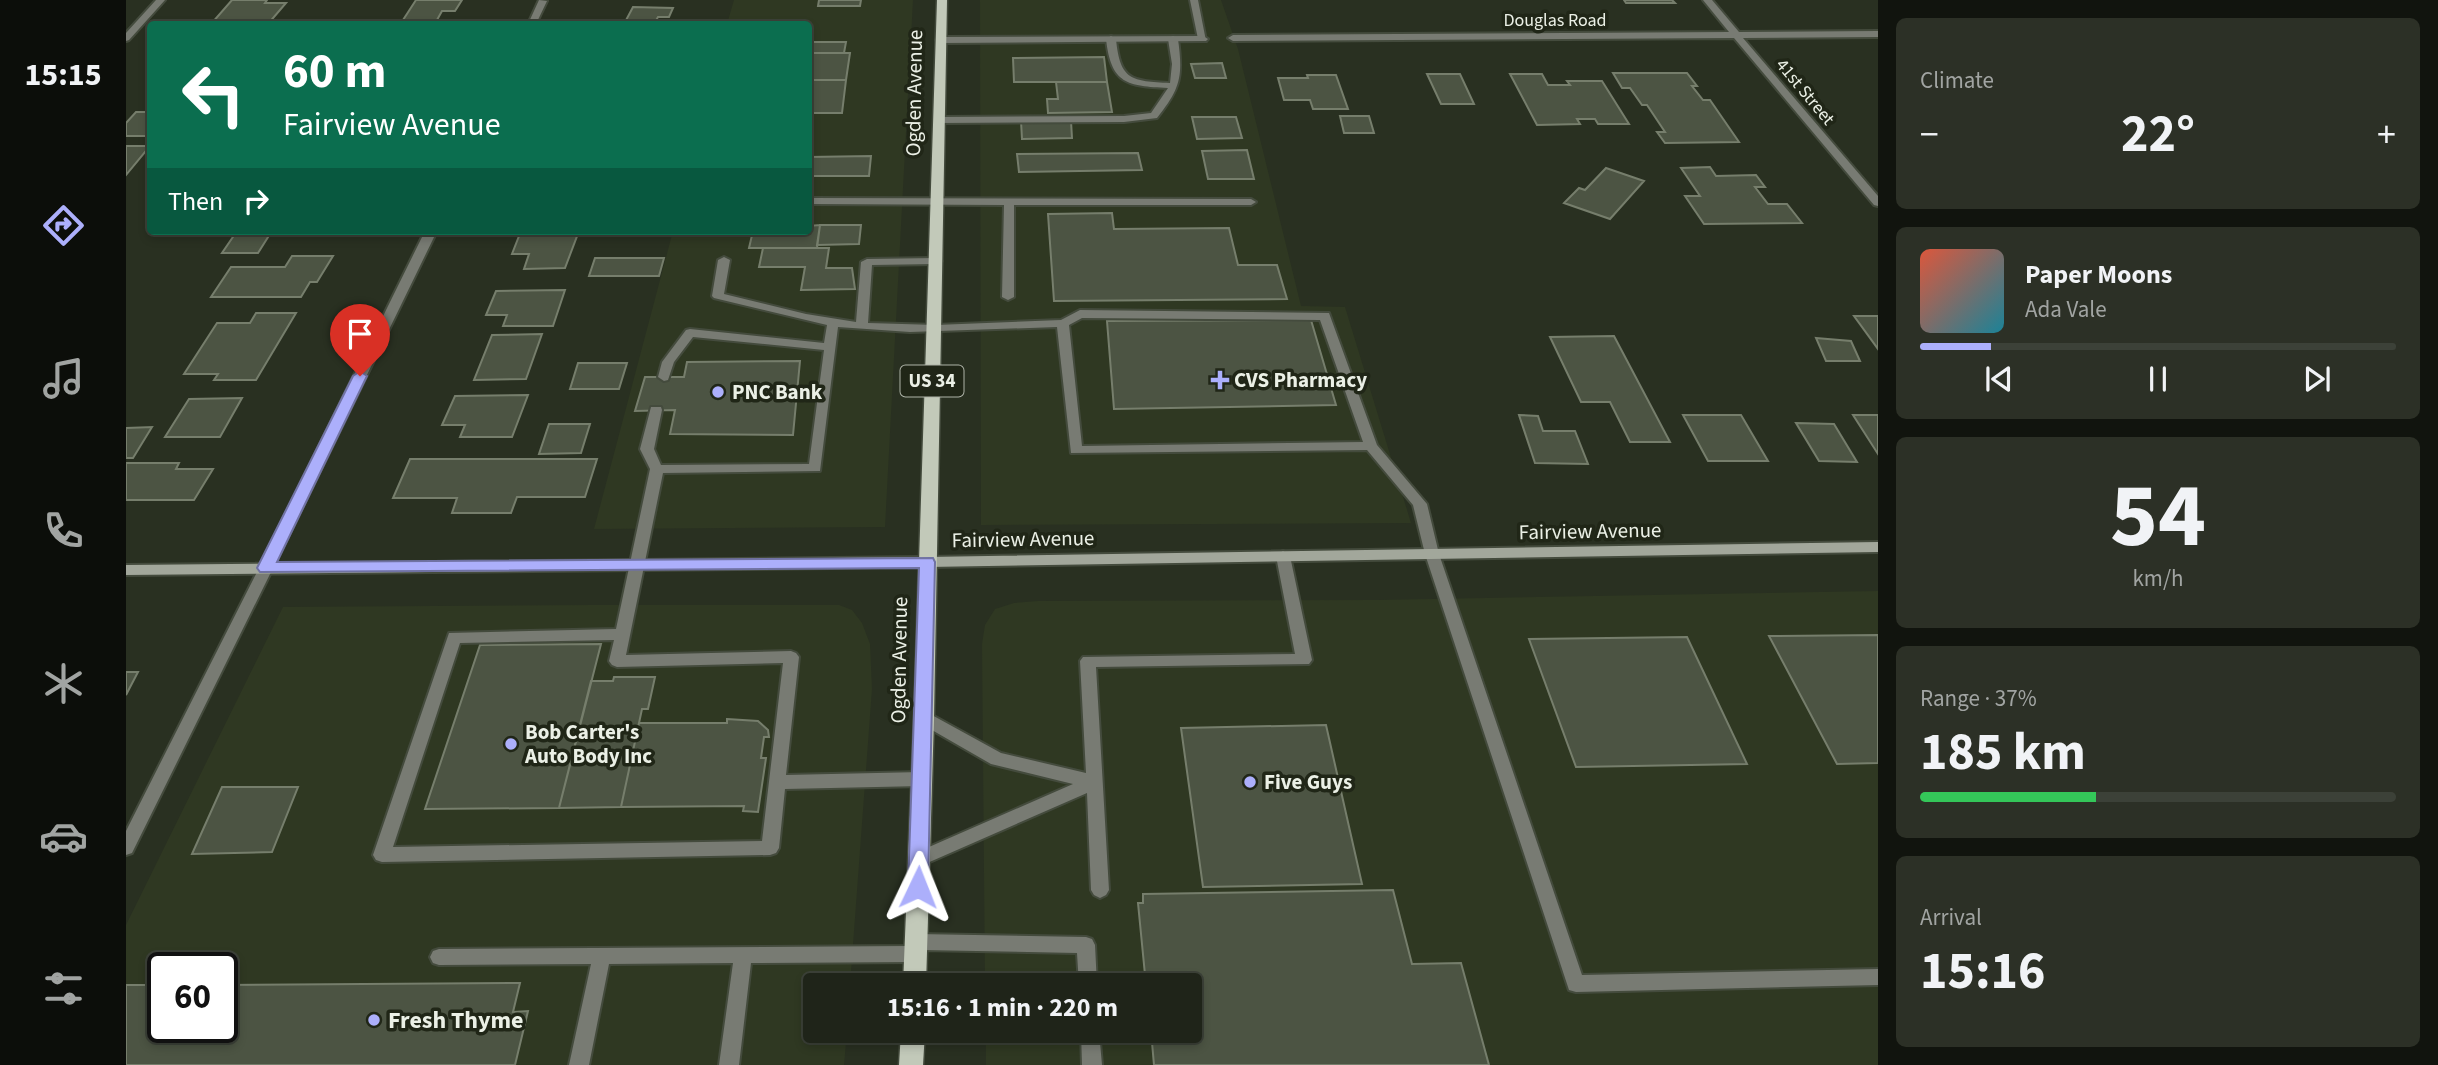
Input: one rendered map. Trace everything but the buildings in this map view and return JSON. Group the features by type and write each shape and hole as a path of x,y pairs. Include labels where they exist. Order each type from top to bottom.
{"main road":[{"name":"Ogden Avenue","path":"915,973 924,718 942,0"},
{"path":"911,1065 912,1043"}],"street":[{"path":"126,38 161,0"},
{"path":"941,40 1203,39 1194,0"},
{"name":"41st Street","path":"1707,0 1878,204"},
{"path":"533,21 543,1"},
{"name":"Douglas Road","path":"1233,38 1878,34"},
{"path":"1111,39 1112,62 1122,76 1133,83 1175,86"},
{"path":"939,120 1124,119 1154,116 1174,92 1178,71 1173,39"},
{"path":"812,201 1251,202"},
{"path":"1008,297 1009,201"},
{"path":"126,848 428,235"},
{"path":"724,260 718,296 833,323 862,326 1063,323 1080,314 1325,316 1371,446 1420,505 1432,554 1576,984 1878,977"},
{"path":"862,326 867,262 936,261"},
{"path":"657,469 815,468 833,323"},
{"path":"1063,323 1076,450 1371,446"},
{"path":"664,377 668,362 690,333 829,347"},
{"path":"622,634 454,637 382,855 770,848 790,657 617,660 657,469 647,449 656,411"},
{"name":"Fairview Avenue","path":"126,570 927,562 1878,547"},
{"path":"1100,890 1088,660 1304,660 1283,556"},
{"path":"924,718 997,759 1094,782"},
{"path":"777,782 922,779"},
{"path":"919,859 1094,782"},
{"path":"439,957 743,956 1086,944 1087,973"},
{"path":"579,1065 602,956"},
{"path":"729,1065 743,956"},
{"path":"1090,1043 1091,1065"}],"shaded area":[{"path":"734,0 913,0 885,527 594,529 672,235 812,235 812,21 728,21"},
{"path":"980,0 1221,0 1238,49 1301,306 1345,307 1411,523 981,525"},
{"path":"1878,591 1878,1065 986,1065 986,1043 1202,1043 1202,973 985,973 982,644 985,625 995,609 1014,603 1038,601 1378,600"},
{"path":"839,605 852,610 862,623 870,644 872,689 851,973 803,973 803,1043 846,1043 844,1065 126,1065 126,925 283,607"}],"place":[{"name":"CVS Pharmacy","path":"1220,380"},
{"name":"PNC Bank","path":"718,392"},
{"name":"Bob Carter's Auto Body Inc","path":"511,744"},
{"name":"Five Guys","path":"1250,782"},
{"name":"Fresh Thyme","path":"374,1020"}],"route":[{"path":"360,376 265,568 927,562 918,887"}]}
